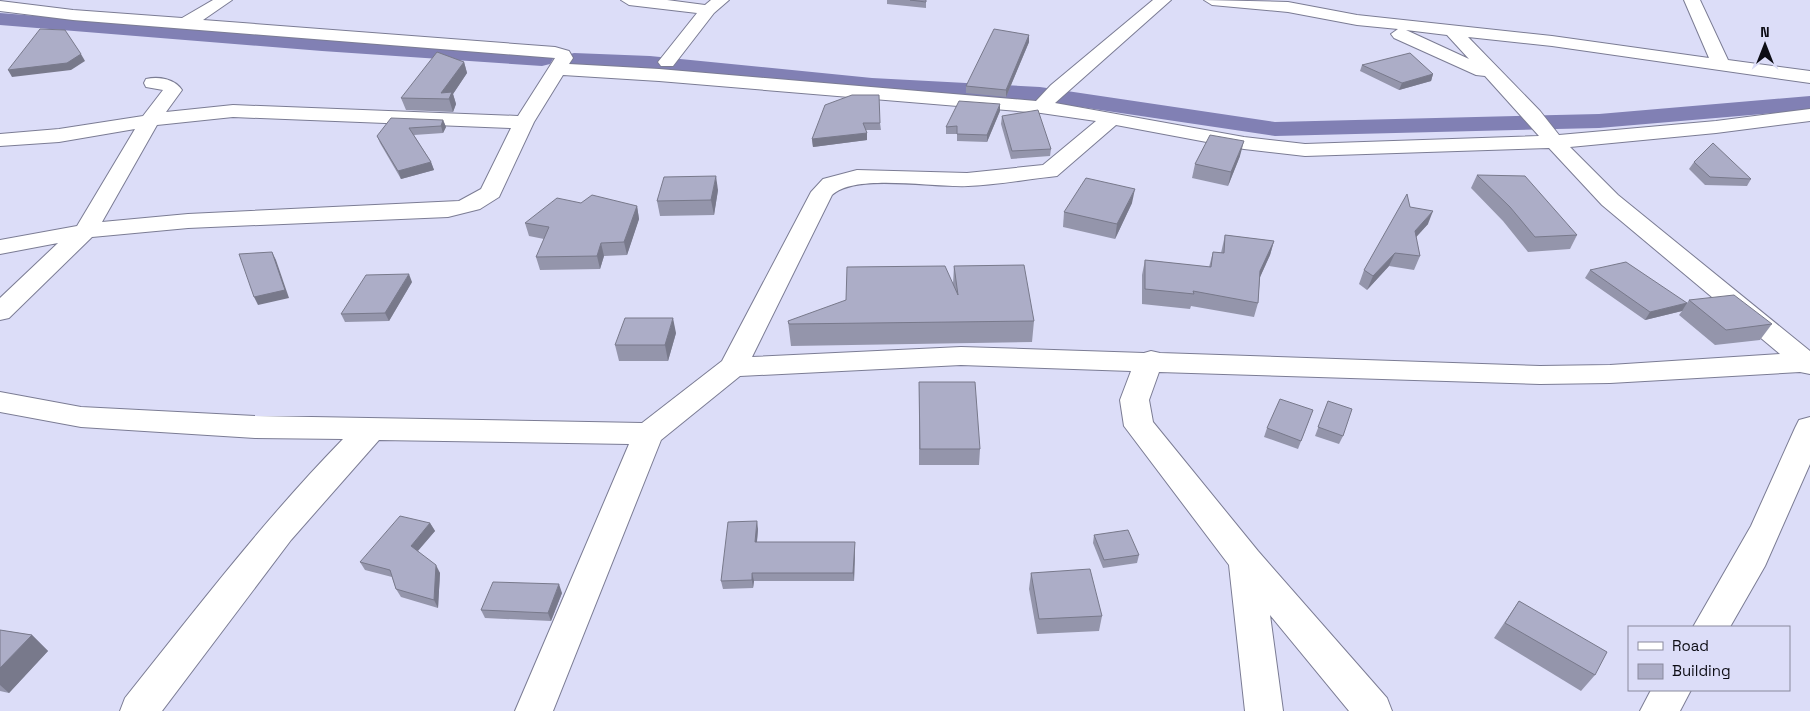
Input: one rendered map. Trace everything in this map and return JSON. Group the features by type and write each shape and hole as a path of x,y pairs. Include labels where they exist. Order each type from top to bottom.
{"street":[{"path":"73,15 100,0"},
{"path":"185,24 224,0"},
{"path":"629,0 715,5"},
{"path":"1041,107 1058,89 1163,0"},
{"path":"1212,0 1287,4 1357,20 1415,39 1499,79"},
{"path":"1692,0 1722,66"},
{"path":"667,62 715,5"},
{"path":"0,6 73,15 555,52 563,55 564,58 524,122 492,192 483,200 470,206 448,210 197,220 85,231 0,247"},
{"path":"1357,20 1534,39 1810,77"},
{"path":"1452,30 1534,115 1554,142 1610,200 1642,229 1808,363"},
{"path":"556,69 659,75 1041,107 1112,118 1244,143 1305,150 1554,142 1716,127 1810,115"},
{"path":"0,312 85,231 151,119 172,90 169,86 153,83"},
{"path":"0,140 70,134 200,112 233,111 524,122"},
{"path":"534,711 648,434 733,367 822,192 831,184 857,177 967,180 1049,171 1112,118"},
{"path":"733,367 961,356 1151,360 1540,375 1610,374 1808,363"},
{"path":"1151,360 1134,395 1133,410 1139,426 1246,561 1373,711"},
{"path":"0,402 80,417 255,427 648,434"},
{"path":"1711,626 1748,566 1768,526 1810,428"},
{"path":"139,711 288,518 322,478 371,429"},
{"path":"1246,561 1264,711"},
{"path":"1659,711 1671,691"}],"building":[{"path":"910,0 926,0 926,2"},
{"path":"40,29 65,30 81,54 67,63 8,70"},
{"path":"994,29 1029,35 1006,90 966,86"},
{"path":"437,52 464,62 441,93 452,92 449,99 401,98"},
{"path":"1410,53 1433,74 1402,83 1362,65"},
{"path":"852,95 879,95 880,123 863,123 867,133 812,139 825,105"},
{"path":"959,101 1000,104 987,135 957,134 957,126 946,127"},
{"path":"1038,110 1051,149 1012,151 1002,116"},
{"path":"391,118 443,120 441,126 409,128 431,162 398,171 377,136"},
{"path":"1210,135 1244,141 1231,172 1195,164"},
{"path":"1713,143 1751,179 1710,177 1694,162"},
{"path":"1477,175 1525,176 1577,235 1535,237 1510,207"},
{"path":"716,176 711,200 657,201 664,177"},
{"path":"1086,178 1135,189 1117,224 1064,212"},
{"path":"1407,194 1410,207 1433,211 1415,231 1420,256 1395,253 1373,276 1364,270"},
{"path":"592,195 637,206 624,242 601,243 597,256 536,257 549,227 525,223 557,198 581,203"},
{"path":"1225,235 1274,241 1260,271 1258,303 1193,291 1194,294 1145,289 1145,260 1211,267 1213,252 1224,253"},
{"path":"272,252 285,290 254,297 239,254"},
{"path":"1626,262 1687,303 1650,312 1590,270"},
{"path":"1024,265 1034,321 789,324 788,321 846,300 847,267 945,266 958,295 954,266"},
{"path":"409,274 385,313 341,314 366,275"},
{"path":"1734,295 1772,324 1726,330 1689,300"},
{"path":"625,318 673,318 665,345 615,345"},
{"path":"919,382 975,382 980,449 920,449"},
{"path":"1280,399 1313,410 1301,441 1267,428"},
{"path":"1328,401 1352,409 1343,436 1318,427"},
{"path":"400,516 430,523 411,546 436,565 434,600 396,589 390,570 360,562"},
{"path":"757,521 755,542 855,542 853,573 752,573 752,580 721,581 728,522"},
{"path":"1128,530 1139,555 1104,560 1094,535"},
{"path":"1090,569 1102,616 1039,619 1031,573"},
{"path":"493,582 559,584 548,613 481,610"},
{"path":"1519,601 1607,652 1595,675 1505,623"},
{"path":"0,630 32,635 0,668"}],"waterway":[{"path":"0,19 322,45 542,59"},
{"path":"574,60 650,63 872,85 1040,94 1275,129 1599,121 1810,103"}]}
